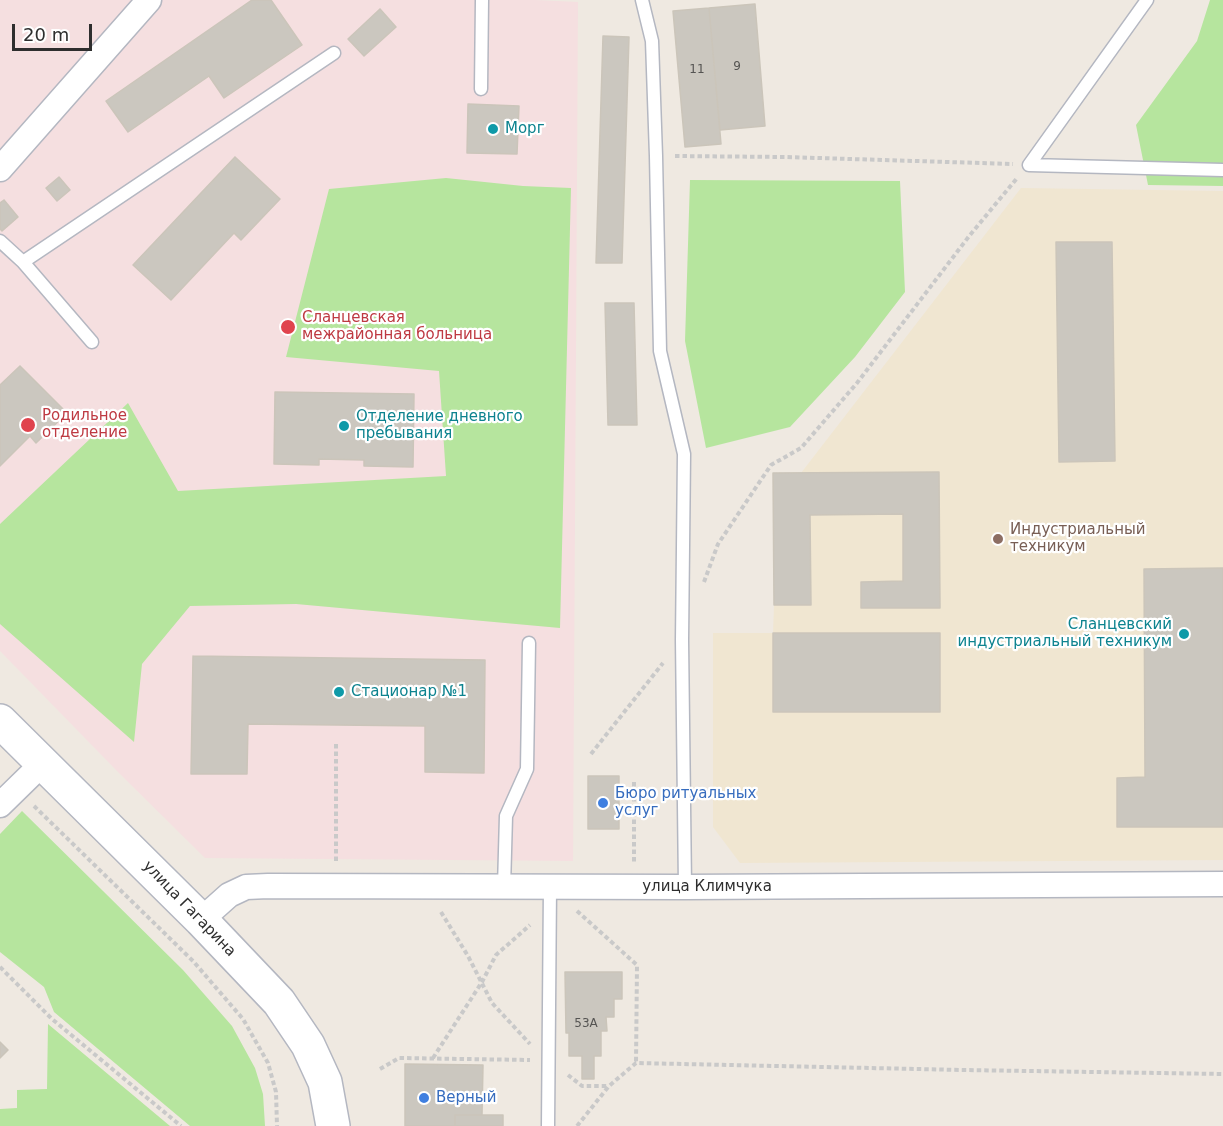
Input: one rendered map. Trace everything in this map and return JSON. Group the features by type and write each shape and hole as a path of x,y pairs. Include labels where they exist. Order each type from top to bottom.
{"main road":[{"name":"улица Гагарина","path":"0,721 201,920 279,1002 309,1045 325,1082 333,1126"}],"street":[{"path":"0,169 149,0"},
{"path":"6,799 43,763"},
{"name":"улица Климчука","path":"201,920 230,895 246,887 1223,884"}],"lane":[{"path":"481,89 482,0"},
{"path":"642,0 652,41 660,351 684,454 681,640 685,887"},
{"path":"1029,165 1147,0"},
{"path":"23,262 333,53"},
{"path":"1029,165 1223,170"},
{"path":"0,241 23,262 92,342"},
{"path":"504,886 506,816 527,769 529,643"},
{"path":"548,1126 550,887"}],"path":[{"path":"656,156 786,157 1029,165"},
{"path":"702,587 718,544 771,465 801,448 808,440 857,383 970,235 1029,165"},
{"path":"591,754 681,640"},
{"path":"336,744 336,886"},
{"path":"634,782 634,887"},
{"path":"6,799 34,807 193,961 243,1019 268,1062 276,1092 277,1126"},
{"path":"425,886 468,956 492,1003 532,1046 582,1086 609,1086"},
{"path":"433,1058 496,956 530,925 550,887 638,965 636,1063"},
{"path":"0,967 52,1019 182,1126"},
{"path":"380,1069 399,1058 549,1060"},
{"path":"577,1126 609,1086 636,1063 1223,1074"}],"shaded area":[{"name":"Сланцевская межрайонная больница","path":"0,0 535,0 578,2 573,861 205,858 0,651"},
{"name":"Индустриальный техникум","path":"1021,188 1223,191 1223,860 740,863 713,827 713,633 773,633 773,473 801,473"}],"green space":[{"path":"1210,0 1223,0 1223,186 1148,185 1136,125 1197,41"},
{"path":"446,178 523,186 571,188 560,628 296,604 190,606 142,664 134,742 0,624 0,524 128,403 178,491 446,476 439,371 286,357 329,189"},
{"path":"690,180 900,181 905,292 855,357 790,427 706,448 685,341"},
{"path":"22,811 183,970 232,1026 255,1068 263,1094 265,1126 190,1126 54,1012 44,987 0,952 0,834"},
{"path":"48,1024 170,1126 0,1126 0,1109 17,1108 17,1090 47,1089"}],"building":[{"path":"252,0 271,0 302,45 224,98 209,76 128,132 106,101"},
{"path":"755,4 765,126 720,130 709,8"},
{"path":"709,8 721,144 685,147 673,11"},
{"path":"380,9 396,27 364,56 348,39"},
{"path":"603,36 629,37 622,263 596,263"},
{"name":"Морг","path":"468,104 519,106 517,154 467,153"},
{"path":"235,157 280,199 241,240 234,233 171,300 133,265"},
{"path":"59,177 70,190 57,201 46,188"},
{"path":"4,200 18,217 2,231 0,229 0,203"},
{"path":"1056,242 1112,242 1115,461 1059,462"},
{"path":"605,303 634,303 637,425 608,425"},
{"name":"Родильное отделение","path":"20,366 67,413 36,443 30,436 0,466 0,385"},
{"name":"Отделение дневного пребывания","path":"275,392 414,394 413,467 364,466 364,460 319,459 319,465 274,464"},
{"path":"939,472 940,608 861,608 861,582 903,581 903,514 810,515 811,605 774,605 773,473"},
{"name":"Сланцевский индустриальный техникум","path":"1223,568 1223,827 1117,827 1117,778 1145,777 1144,569"},
{"path":"773,633 940,633 940,712 773,712"},
{"name":"Стационар №1","path":"193,656 485,660 484,773 425,772 425,726 248,724 247,774 191,774"},
{"name":"Бюро ритуальных услуг","path":"588,776 619,776 619,829 588,829"},
{"path":"565,972 622,972 622,999 614,999 614,1017 606,1017 607,1031 601,1031 601,1056 594,1056 594,1079 582,1079 582,1056 569,1056 569,1033 566,1033"},
{"path":"0,1042 8,1050 0,1058"},
{"path":"405,1064 483,1065 482,1115 455,1115 455,1126 405,1126"},
{"path":"455,1115 503,1115 503,1126 455,1126"}],"place":[{"name":"Морг","path":"493,129"},
{"name":"Сланцевская межрайонная больница","path":"288,327"},
{"name":"Родильное отделение","path":"28,425"},
{"name":"Отделение дневного пребывания","path":"344,426"},
{"name":"Индустриальный техникум","path":"998,539"},
{"name":"Сланцевский индустриальный техникум","path":"1184,634"},
{"name":"Стационар №1","path":"339,692"},
{"name":"Бюро ритуальных услуг","path":"603,803"},
{"name":"Верный","path":"424,1098"}]}
